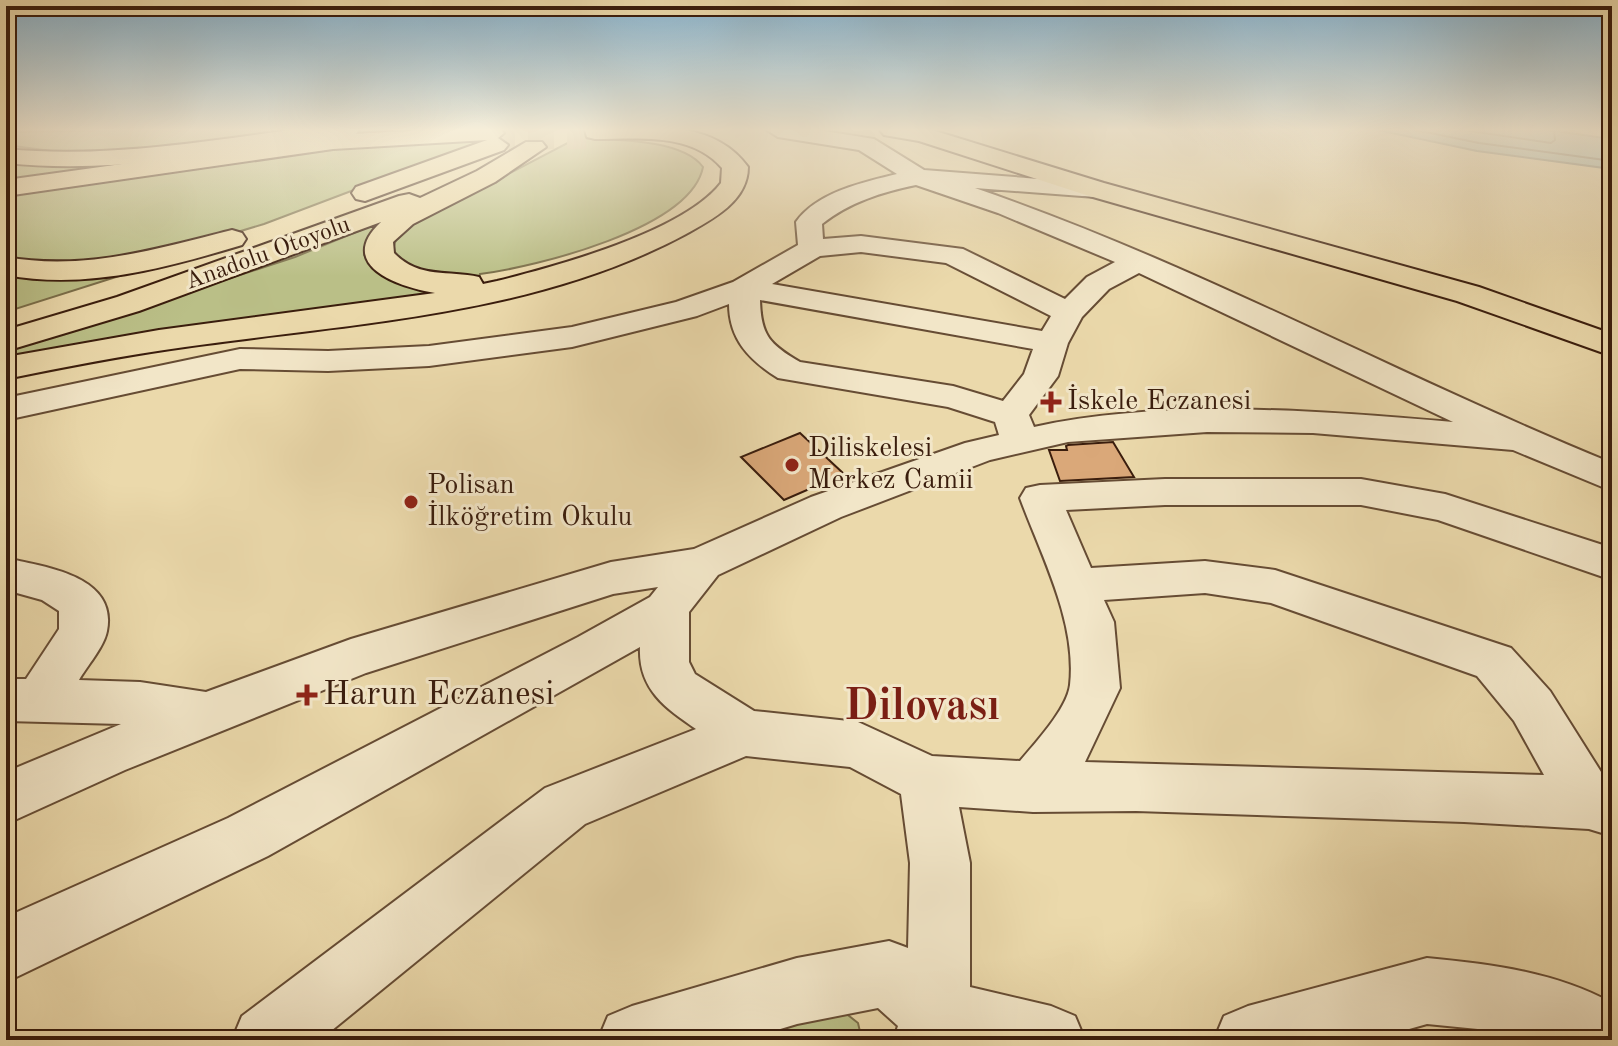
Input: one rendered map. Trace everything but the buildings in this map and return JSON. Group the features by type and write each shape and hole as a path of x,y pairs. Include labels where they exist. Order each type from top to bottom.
{"main road":[{"path":"6,190 87,179"},
{"path":"6,266 21,270 104,268 192,251 247,235 391,179"},
{"name":"Anadolu Otoyolu","path":"6,320 240,246 420,179"},
{"name":"Anadolu Otoyolu","path":"6,341 128,304 291,247 420,198 458,179"},
{"path":"481,179 390,226 378,242 379,259 402,275 430,283 478,284 530,274 640,235 680,214 708,192 714,179"},
{"path":"6,368 94,350 212,332 450,302 536,283 603,260 667,232 716,202 733,185 734,179"},
{"path":"1063,179 1468,294 1612,346"}],"street":[{"path":"813,248 809,240 809,222 826,207 850,195 911,179"},
{"path":"924,179 1014,208 1138,262 1513,439 1612,478"},
{"path":"945,179 1095,189"},
{"path":"6,409 240,359 328,361 429,356 572,337 686,309 744,288 813,248 861,244 953,255 1069,313"},
{"path":"6,799 106,753 351,658 611,578 702,564 826,507 979,451 1016,428 1041,376 1052,343 1069,313 1098,283 1138,262"},
{"path":"744,288 1052,343"},
{"path":"744,288 745,327 769,358 790,371 953,397 1016,428 1068,431 1207,421 1313,422 1513,439"},
{"path":"1016,428 1040,498 1090,622 1095,688 1066,745 1033,787"},
{"path":"1397,430 1412,502"},
{"path":"1040,498 1165,492 1361,492 1445,508 1612,564"},
{"path":"6,950 248,837 444,729 595,651 666,609 702,564"},
{"path":"6,574 56,587 82,603 83,631 23,700"},
{"path":"1074,586 1205,577 1275,587 1494,662 1532,706 1600,807"},
{"path":"666,609 664,662 677,689 744,733 858,745 926,780 1033,787 1136,786 1600,807"},
{"path":"23,700 140,703 207,713"},
{"path":"266,1040 565,806 744,733"},
{"path":"926,780 940,863 941,919 932,1028"},
{"path":"632,1040 797,991 889,973 932,1028"},
{"path":"1248,1040 1427,991 1498,998 1574,1019 1612,1040"},
{"path":"932,1028 987,1023 1051,1040"}],"green space":[{"path":"6,179 45,179 6,185"},
{"path":"120,179 383,179 221,237 102,263 17,262 6,257 6,195"},
{"path":"499,179 697,179 692,189 671,209 642,226 572,253 480,274 479,278 442,276 411,267 393,250 398,232"},
{"path":"383,221 368,237 364,255 373,266 405,285 457,292 6,360 6,352 295,257"},
{"path":"138,270 6,312 6,273"},
{"path":"834,1004 858,1023 862,1040 743,1040"}],"place":[{"name":"İskele Eczanesi","path":"1051,402"},
{"name":"Diliskelesi Merkez Camii","path":"792,465"},
{"name":"Polisan İlköğretim Okulu","path":"411,502"},
{"name":"Harun Eczanesi","path":"307,695"}],"district":[{"name":"Dilovası","path":"922,707"}]}
